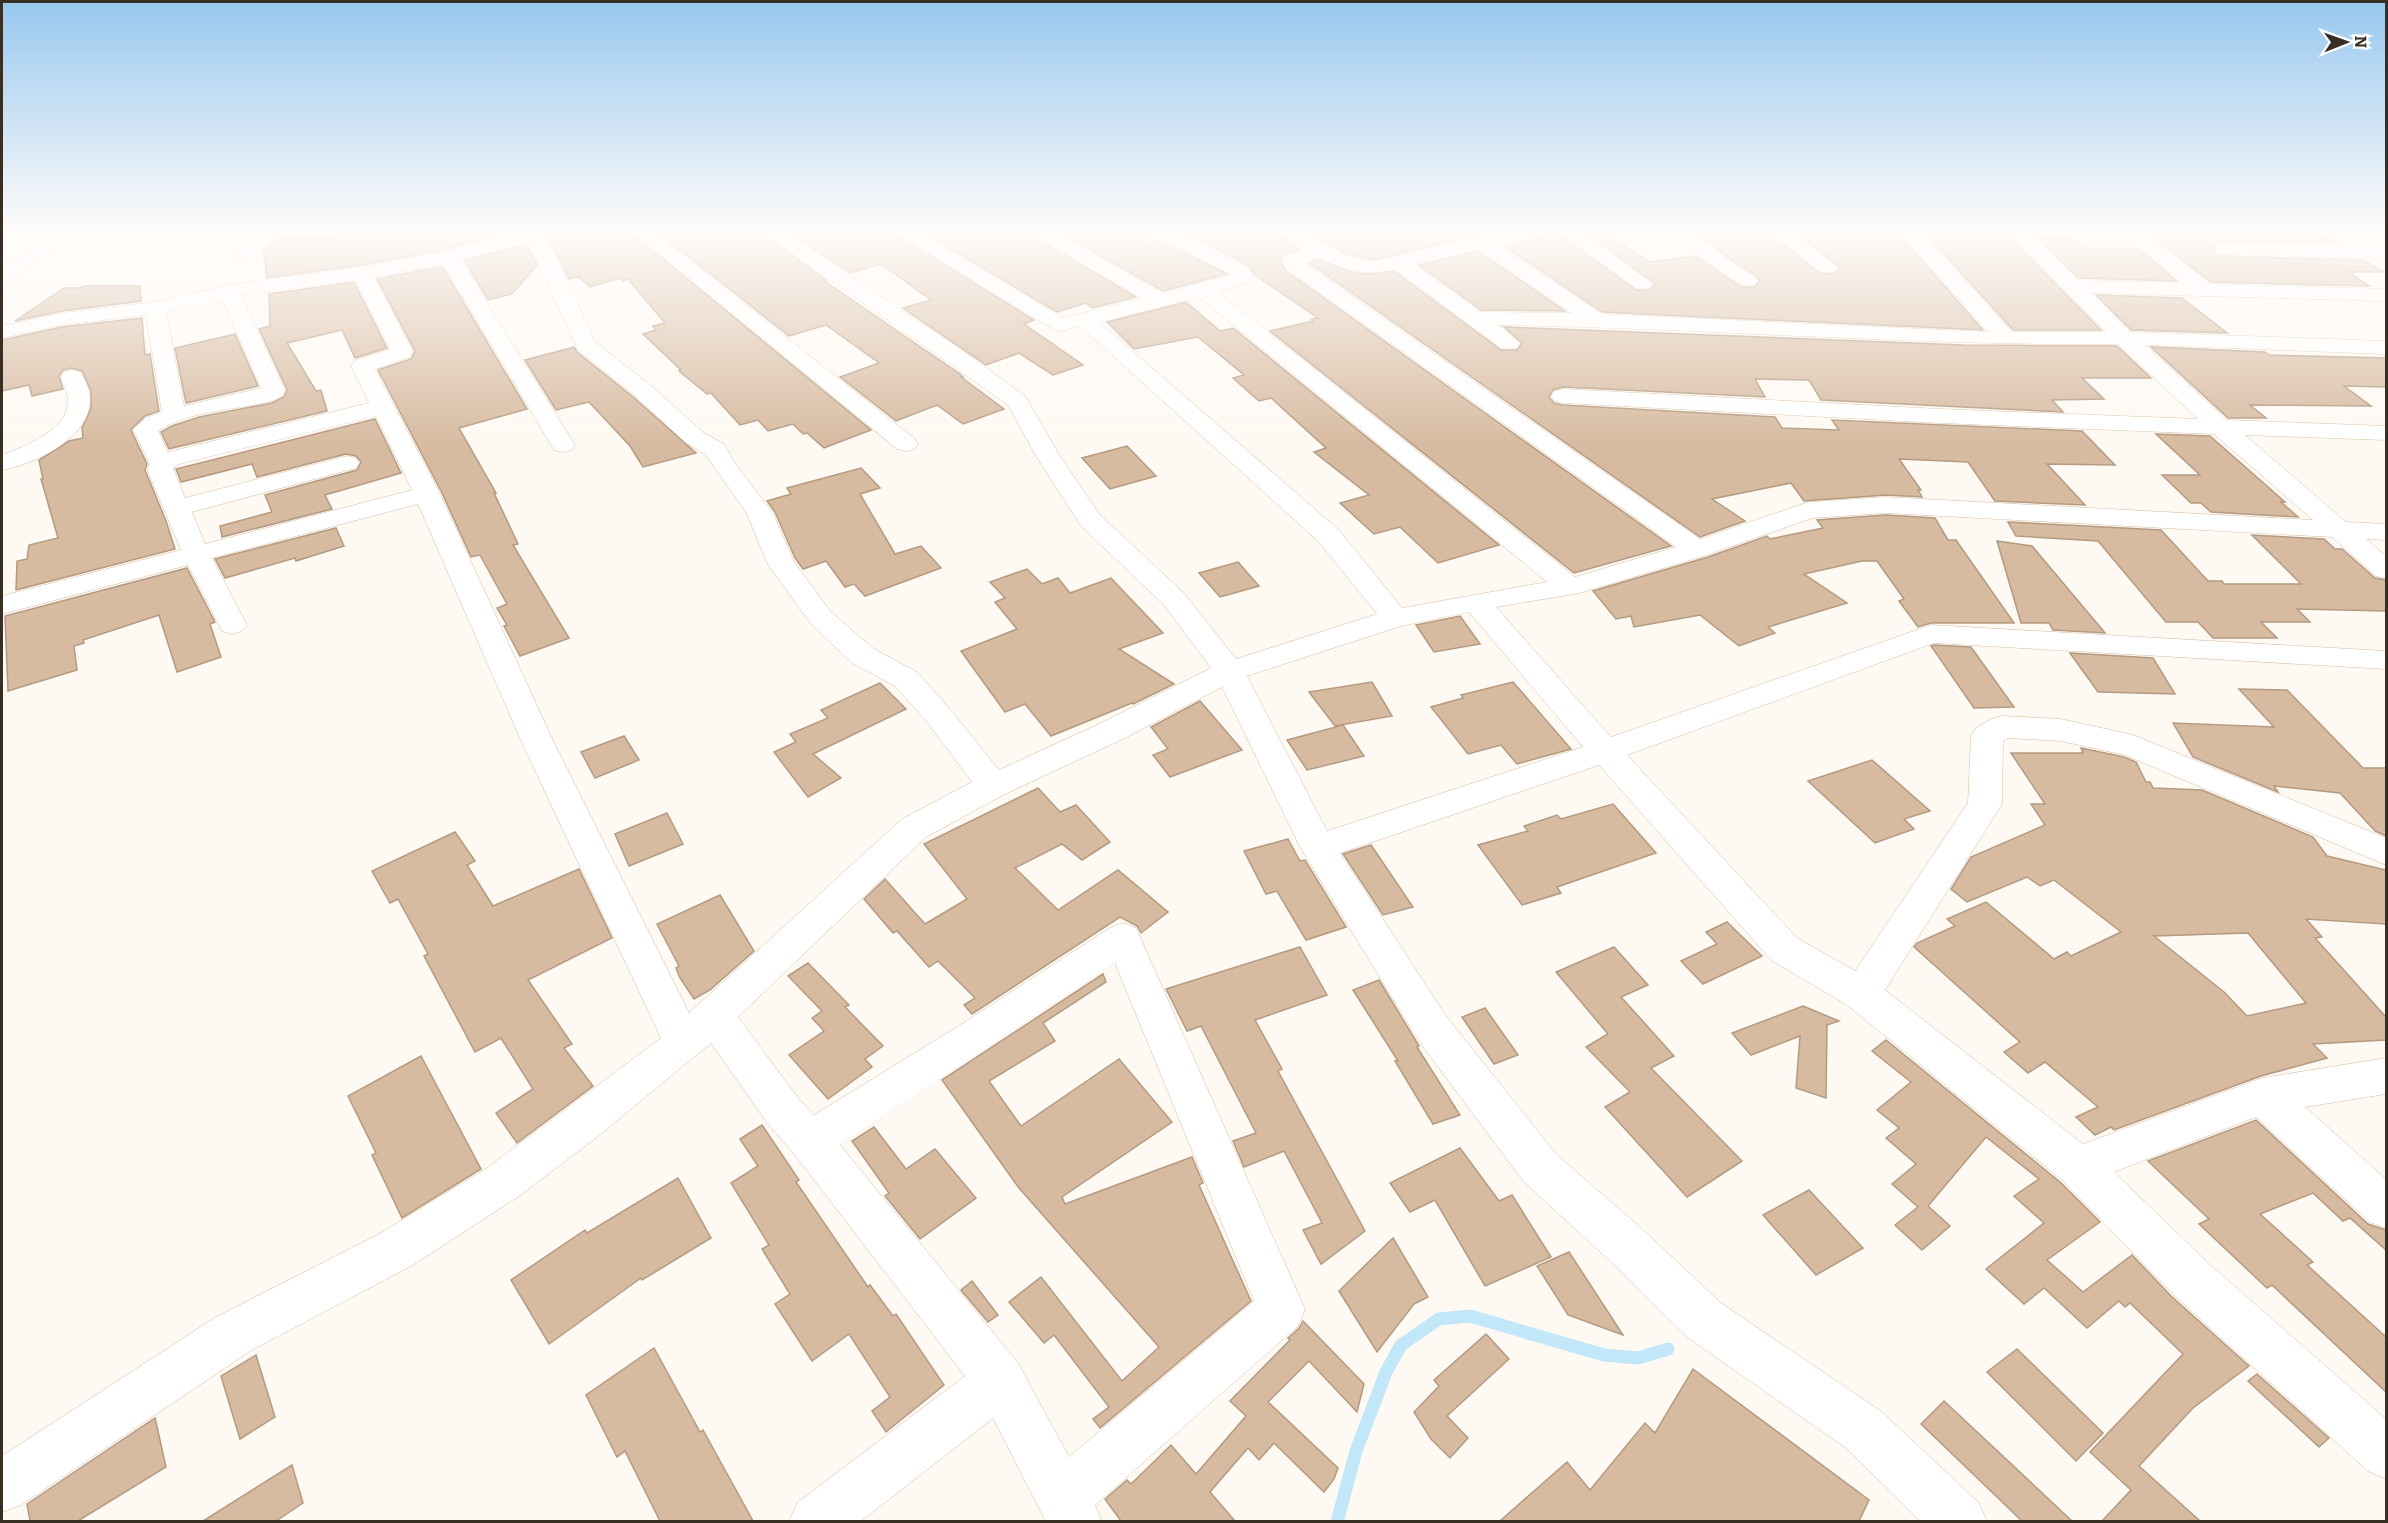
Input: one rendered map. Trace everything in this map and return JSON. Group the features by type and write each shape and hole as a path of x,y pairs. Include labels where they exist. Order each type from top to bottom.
{"street":[{"path":"2,332 58,329 180,302"},
{"path":"162,464 145,429 158,420 264,396 274,391 235,302"},
{"path":"377,302 402,352 362,366 427,494 539,745 698,1028 783,1111 810,1141 1000,1381 1069,1510 1281,1309 1123,938 971,1039 810,1141"},
{"path":"477,302 563,445"},
{"path":"567,302 586,345 641,389 695,438 715,449 725,467 760,513 782,563 821,618 863,656 906,679 938,715 993,786"},
{"path":"729,302 906,444"},
{"path":"875,302 1017,401 1048,456 1090,520 1173,598 1229,671 1318,847 1432,1028 1540,1168 1625,1244 1704,1320 1864,1430 1959,1521"},
{"path":"1021,302 1060,325 1147,302"},
{"path":"1218,302 1570,587"},
{"path":"1347,302 1697,549"},
{"path":"1456,302 1509,343"},
{"path":"1569,302 1596,320"},
{"path":"1972,302 2006,339"},
{"path":"2089,302 2124,338 2220,426 2386,570"},
{"path":"154,308 174,416"},
{"path":"1478,318 1596,320 2006,339 2124,338 2386,347"},
{"path":"1084,319 1329,536 1395,618"},
{"path":"2,463 19,457 66,431 75,415 80,399 72,377"},
{"path":"1563,396 1940,416 2386,433"},
{"path":"232,625 196,553 160,469 162,464 170,459 383,407"},
{"path":"177,508 347,463"},
{"path":"2,605 427,494"},
{"path":"2,1486 233,1334 397,1249 503,1182 582,1124 698,1028 914,828 993,786 1112,731 1229,671 1395,618 1570,587 1697,549 1809,510 1886,505 2386,532"},
{"path":"1476,602 1605,751 1784,949 1861,994 2078,1166 2190,1278 2386,1453"},
{"path":"1318,847 1605,751 1931,634 2386,660"},
{"path":"1861,994 1986,804 1987,736 2002,727 2061,730 2133,746 2386,852"},
{"path":"2078,1166 2262,1096 2386,1076"},
{"path":"2262,1096 2386,1206"},
{"path":"816,1521 1000,1381"}],"building":[{"path":"43,302 133,302 62,311 15,321"},
{"path":"269,302 364,302 387,348 355,358 342,330 287,343 316,391 321,390 327,411 169,449 161,432 172,426 199,417 272,403 284,397 287,390 259,329 270,326"},
{"path":"389,302 463,302 527,409 459,428 496,493 494,493 518,544 513,545 569,638 520,656 497,608 507,604 480,555 471,557 442,493 378,370 411,359 415,351"},
{"path":"647,302 715,302 871,430 824,448 793,424 768,431 758,420 740,425 711,393 707,394 679,371 681,370 643,334 656,330 653,326 665,323"},
{"path":"746,302 855,302 960,374 1004,409 963,424 937,405 896,421 840,377 879,363 826,325 789,336"},
{"path":"924,302 1005,302 1034,320 1024,324 1083,365 1053,375 1019,353 986,365 903,308"},
{"path":"1040,302 1116,302 1092,308 1086,303 1057,312"},
{"path":"1186,302 1220,331 1233,328 1499,545 1438,563 1400,527 1374,534 1340,503 1369,495 1314,452 1326,448 1271,398 1259,401 1233,378 1244,375 1198,337 1134,349 1107,322"},
{"path":"1295,302 1330,302 1671,546 1574,573 1270,331 1318,318"},
{"path":"1365,302 1436,302 1501,350 1517,350 1522,343 1504,327 1963,345 2117,346 2151,378 2082,378 2104,399 2052,400 2063,412 1821,400 1809,380 1755,379 1765,397 1563,387 1553,390 1549,397 1554,403 1562,405 1775,417 1782,428 1839,430 1832,420 2082,431 2115,465 2047,464 2085,505 1995,501 1968,462 1899,459 1921,490 1918,490 1922,497 1886,495 1804,501 1791,483 1712,499 1745,521 1700,537"},
{"path":"1470,302 1552,302 1565,311 1481,310"},
{"path":"1587,302 1959,302 1983,330 1602,312"},
{"path":"1988,302 2074,302 2101,330 2013,330"},
{"path":"2103,302 2187,302 2227,333 2131,330"},
{"path":"142,318 145,355 150,354 159,411 145,416 131,430 147,464 145,470 175,549 16,590 17,561 27,559 29,545 58,538 41,479 43,479 39,460 69,441 83,438 82,428 91,408 91,391 82,371 71,368 63,370 59,376 63,389 32,396 29,385 2,391 2,340 62,327"},
{"path":"235,334 258,386 186,403 175,348"},
{"path":"574,347 577,352 632,396 696,453 643,467 630,446 589,402 556,410 525,360"},
{"path":"2151,347 2265,352 2269,355 2386,358 2386,387 2344,386 2371,406 2250,405 2266,418 2228,418"},
{"path":"375,419 401,473 325,495 332,509 222,537 220,526 272,512 265,495 357,470 361,462 356,456 346,454 257,477 252,464 181,482 176,469"},
{"path":"2156,434 2210,436 2285,502 2281,502 2298,517 2211,512 2201,503 2191,503 2162,475 2200,475"},
{"path":"1127,446 1156,476 1110,489 1082,458"},
{"path":"861,468 880,488 860,494 895,554 921,546 941,568 865,596 854,584 845,587 826,561 803,569 795,558 775,512 767,501 791,494 787,488"},
{"path":"1886,515 1935,518 1948,540 1956,540 2014,623 1931,623 1918,627 1899,601 1904,599 1877,561 1862,561 1804,574 1847,603 1768,627 1775,633 1739,646 1700,615 1634,627 1631,616 1616,619 1593,591 1708,557 1767,536 1770,539 1823,528 1817,520"},
{"path":"2008,522 2161,530 2208,581 2222,581 2224,584 2301,584 2252,535 2324,539 2335,549 2342,549 2375,578 2386,580 2386,611 2297,609 2310,622 2261,622 2277,638 2213,638 2198,622 2166,622 2098,541 2016,536"},
{"path":"336,528 344,546 296,561 295,558 225,578 215,559"},
{"path":"1997,541 2032,546 2105,633 2053,630 2049,623 2021,623"},
{"path":"1238,562 1259,586 1220,597 1199,573"},
{"path":"187,568 215,622 210,624 221,657 177,672 159,615 83,640 84,643 74,646 77,670 8,691 5,616"},
{"path":"1027,569 1042,584 1058,578 1070,593 1111,578 1163,633 1119,649 1174,684 1133,704 1051,736 1025,704 1005,712 961,651 1017,629 995,602 1005,598 990,582"},
{"path":"1460,616 1480,644 1434,652 1416,625"},
{"path":"1931,646 1971,647 2014,707 1974,708"},
{"path":"2070,653 2153,658 2175,694 2098,692"},
{"path":"1372,682 1392,716 1335,726 1309,692"},
{"path":"1513,682 1571,749 1517,764 1501,745 1468,754 1431,707 1463,698 1461,695"},
{"path":"880,683 906,709 813,754 841,778 808,797 774,752 796,742 790,734 828,718 821,710"},
{"path":"2239,689 2287,690 2363,768 2386,768 2386,836 2375,831 2340,793 2274,786 2278,792 2193,757 2173,723 2274,727"},
{"path":"1200,701 1242,750 1170,777 1153,755 1168,749 1151,727"},
{"path":"1343,725 1364,756 1307,770 1287,740"},
{"path":"624,736 639,760 595,778 581,752"},
{"path":"2081,748 2124,757 2136,762 2146,782 2150,782 2153,788 2202,790 2313,837 2327,856 2386,870 2386,924 2306,919 2322,937 2315,938 2386,1017 2386,1040 2313,1044 2327,1058 2261,1076 2114,1130 2111,1127 2095,1135 2076,1117 2098,1107 2045,1062 2028,1073 2004,1052 2020,1042 1914,947 1917,943 1955,926 1947,919 1986,902 2054,959 2067,952 2071,956 2121,932 2054,880 2040,886 2027,877 1967,902 1951,889 1971,857 2045,825 2031,804 2045,804 2011,753 2083,753","holes":["2248,933 2306,1003 2247,1016 2224,992 2154,936"]},
{"path":"1872,760 1930,811 1904,819 1914,829 1875,843 1808,781"},
{"path":"1038,788 1060,812 1076,805 1110,842 1082,860 1062,844 1015,868 1058,910 1118,870 1168,912 1141,933 1137,926 1120,917 972,1014 964,1005 975,998 938,961 929,967 897,931 893,933 864,899 885,879 925,924 967,899 924,844"},
{"path":"1613,804 1656,853 1557,887 1561,893 1522,905 1478,845 1528,831 1524,826 1557,815 1561,819"},
{"path":"667,813 683,844 629,866 615,834"},
{"path":"455,832 475,861 467,865 493,906 579,869 612,938 528,980 572,1044 564,1048 593,1086 517,1143 496,1113 533,1089 501,1038 475,1052 424,956 428,954 398,899 390,903 372,871"},
{"path":"1288,839 1300,861 1305,860 1346,927 1306,940 1277,891 1266,894 1244,851"},
{"path":"1371,845 1413,907 1383,915 1343,854"},
{"path":"720,895 754,951 710,990 694,999 680,978 676,968 679,966 657,924"},
{"path":"1727,922 1762,956 1703,984 1681,961 1717,944 1706,932"},
{"path":"1300,947 1327,995 1255,1020 1282,1069 1278,1071 1365,1231 1321,1264 1303,1230 1322,1223 1284,1151 1244,1167 1233,1141 1256,1133 1201,1026 1187,1031 1166,989"},
{"path":"1614,947 1648,985 1621,997 1674,1056 1651,1068 1742,1161 1687,1197 1605,1107 1630,1092 1586,1047 1608,1034 1556,972"},
{"path":"808,963 849,1005 845,1007 883,1046 865,1059 872,1067 828,1099 789,1055 824,1031 812,1018 822,1011 788,976"},
{"path":"1103,974 1106,982 1043,1023 1055,1041 989,1081 1021,1126 1119,1059 1172,1122 1062,1197 1065,1204 1192,1157 1203,1183 1199,1185 1251,1301 1100,1428 1093,1419 1109,1407 1054,1335 1044,1343 1009,1302 1041,1277 1122,1381 1159,1347 1019,1188 942,1080"},
{"path":"1379,980 1419,1046 1417,1047 1460,1115 1433,1124 1395,1061 1398,1061 1353,990"},
{"path":"1803,1006 1839,1021 1827,1025 1826,1098 1796,1088 1800,1036 1751,1055 1732,1033"},
{"path":"1485,1008 1518,1055 1494,1064 1462,1017"},
{"path":"1886,1040 2060,1182 2100,1222 2047,1260 2083,1292 2132,1255 2171,1296 2249,1366 2193,1408 2139,1466 2200,1521 2102,1521 2131,1490 2090,1452 2183,1354 2130,1303 2125,1307 2119,1301 2087,1328 2044,1288 2024,1304 1986,1269 2044,1223 2014,1196 2039,1179 1986,1137 1928,1206 1950,1226 1922,1250 1895,1225 1918,1207 1892,1184 1916,1164 1886,1138 1899,1128 1877,1110 1911,1082 1872,1051"},
{"path":"421,1056 481,1169 402,1218 372,1155 376,1153 348,1096"},
{"path":"2256,1120 2368,1224 2386,1230 2386,1250 2350,1218 2343,1221 2313,1193 2260,1214 2313,1262 2307,1265 2386,1337 2386,1392 2272,1285 2267,1288 2199,1224 2209,1219 2148,1161"},
{"path":"762,1125 799,1180 796,1182 868,1287 870,1285 893,1316 896,1314 944,1385 886,1432 872,1411 890,1397 849,1334 812,1361 775,1304 790,1294 762,1249 769,1245 731,1183 758,1166 740,1139"},
{"path":"874,1127 906,1169 935,1149 976,1198 920,1239 885,1196 889,1193 852,1141"},
{"path":"1460,1148 1499,1201 1512,1195 1551,1257 1485,1286 1435,1200 1410,1212 1390,1183"},
{"path":"678,1178 711,1238 642,1280 641,1278 549,1344 511,1280 585,1230 587,1233"},
{"path":"1809,1190 1863,1248 1816,1275 1763,1215"},
{"path":"1393,1238 1428,1297 1414,1304 1377,1352 1339,1291"},
{"path":"1569,1252 1623,1335 1568,1315 1537,1266"},
{"path":"972,1281 998,1315 988,1322 961,1290"},
{"path":"1303,1321 1364,1384 1357,1412 1309,1361 1268,1402 1338,1468 1334,1479 1324,1492 1274,1443 1259,1460 1248,1448 1210,1492 1235,1521 1121,1521 1105,1499 1127,1480 1131,1484 1171,1445 1196,1474 1246,1416 1230,1401 1290,1340 1288,1338"},
{"path":"1486,1334 1509,1359 1447,1416 1468,1438 1450,1458 1431,1439 1414,1412 1439,1386 1434,1380"},
{"path":"654,1348 700,1432 703,1430 753,1521 660,1521 625,1451 617,1457 586,1395"},
{"path":"2017,1349 2103,1433 2076,1461 1987,1372"},
{"path":"256,1355 275,1417 240,1439 221,1376"},
{"path":"1693,1369 1869,1500 1859,1521 1500,1521 1567,1462 1590,1490 1645,1423 1655,1433"},
{"path":"2257,1374 2329,1438 2319,1447 2248,1381"},
{"path":"1944,1401 2072,1521 2022,1521 1921,1424"},
{"path":"155,1418 166,1467 78,1521 30,1521 27,1504"},
{"path":"292,1465 303,1503 276,1521 203,1521"}],"waterway":[{"path":"1337,1522 1356,1451 1386,1372 1401,1345 1439,1319 1470,1316 1604,1355 1638,1358 1668,1349"}]}
